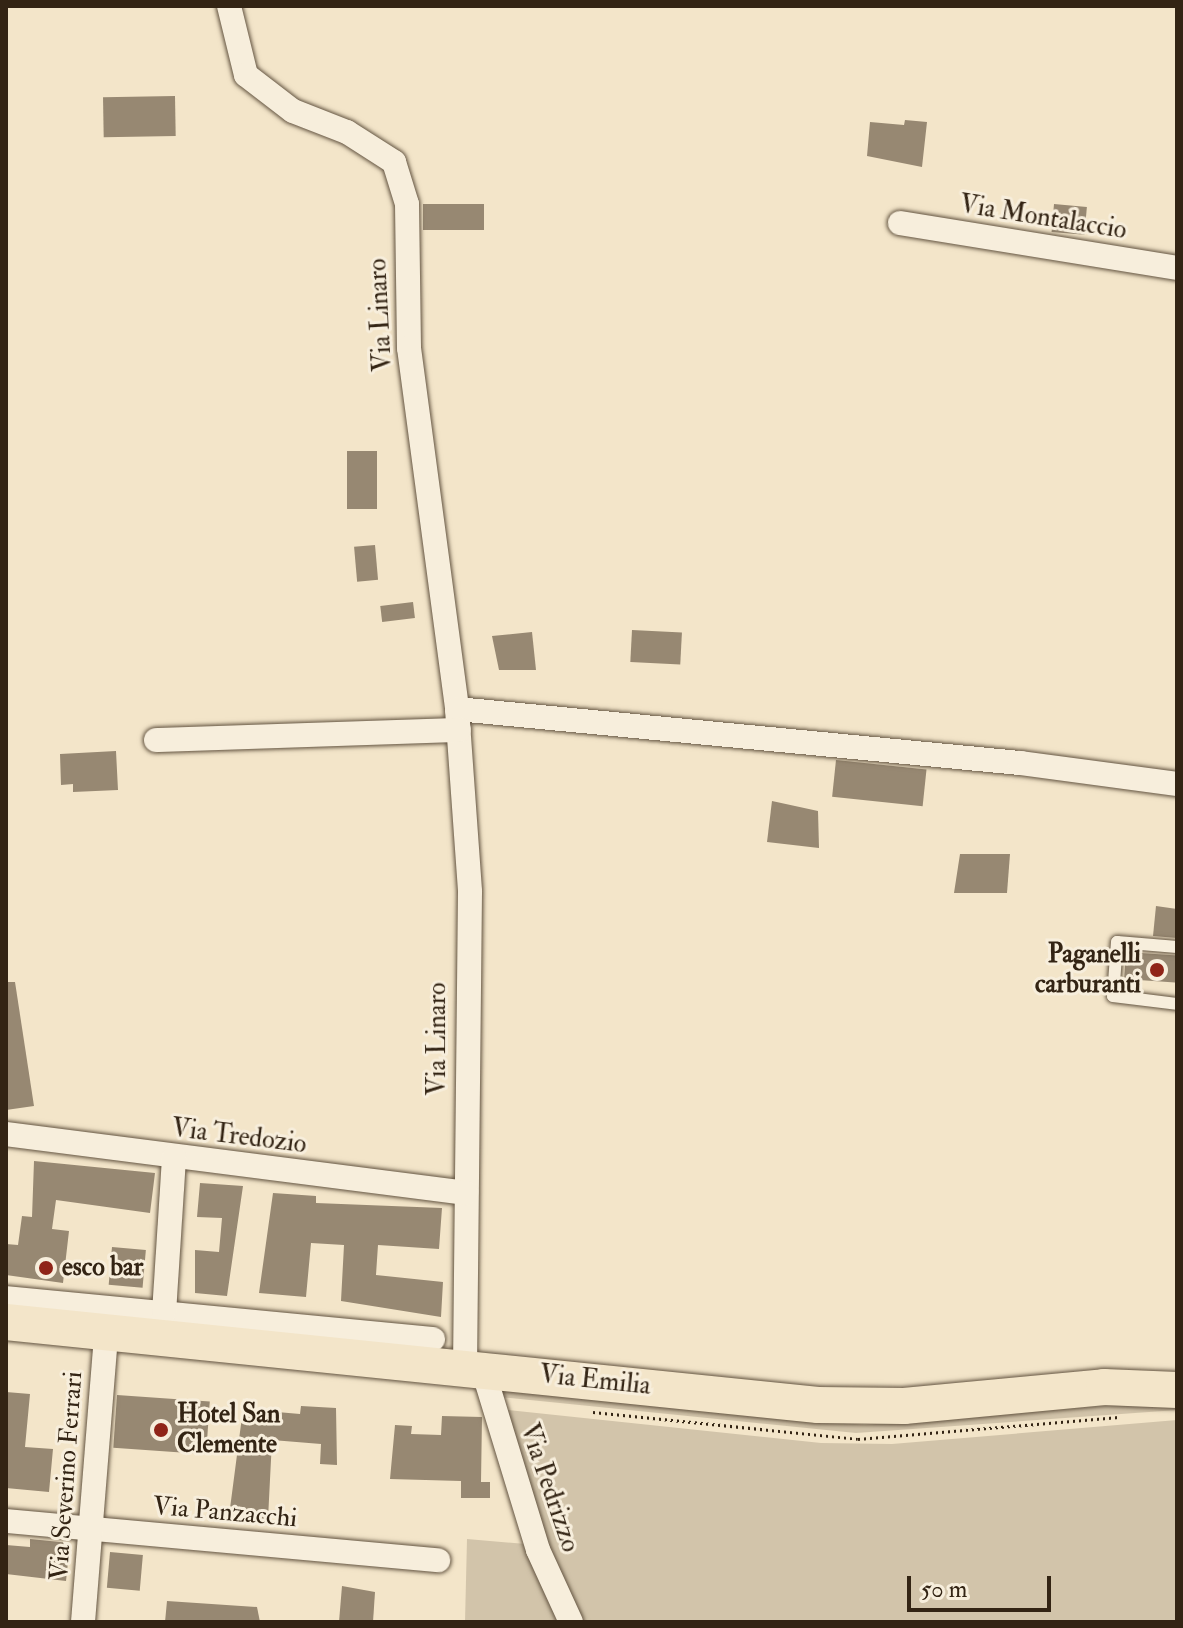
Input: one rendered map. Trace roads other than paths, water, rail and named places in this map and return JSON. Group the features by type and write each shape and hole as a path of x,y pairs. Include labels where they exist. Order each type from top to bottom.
{"main road":[{"name":"Via Emilia","path":"11,1310 106,1335 818,1405 904,1406 1104,1387 1177,1390"}],"street":[{"name":"Via Linaro","path":"229,6 246,75 293,111 370,144 394,162 402,180 415,410 458,720 470,892 466,1193 474,1370"},
{"name":"Via Montalaccio","path":"900,223 1177,268"},
{"path":"156,740 458,720 1020,763 1177,784"},
{"name":"Via Tredozio","path":"6,1134 466,1193"},
{"path":"164,1313 174,1157"},
{"name":"Via Emilia","path":"11,1310 164,1313 433,1339"},
{"name":"Via Severino Ferrari","path":"83,1622 106,1335"},
{"name":"Via Pedrizzo","path":"474,1370 538,1550 571,1622"},
{"name":"Via Panzacchi","path":"6,1521 438,1560"}],"lane":[{"path":"1177,947 1117,942 1113,996 1177,1004"}],"place":[{"name":"Paganelli carburanti","path":"1157,970"},
{"name":"esco bar","path":"46,1268"},
{"name":"Hotel San Clemente","path":"161,1430"}]}
